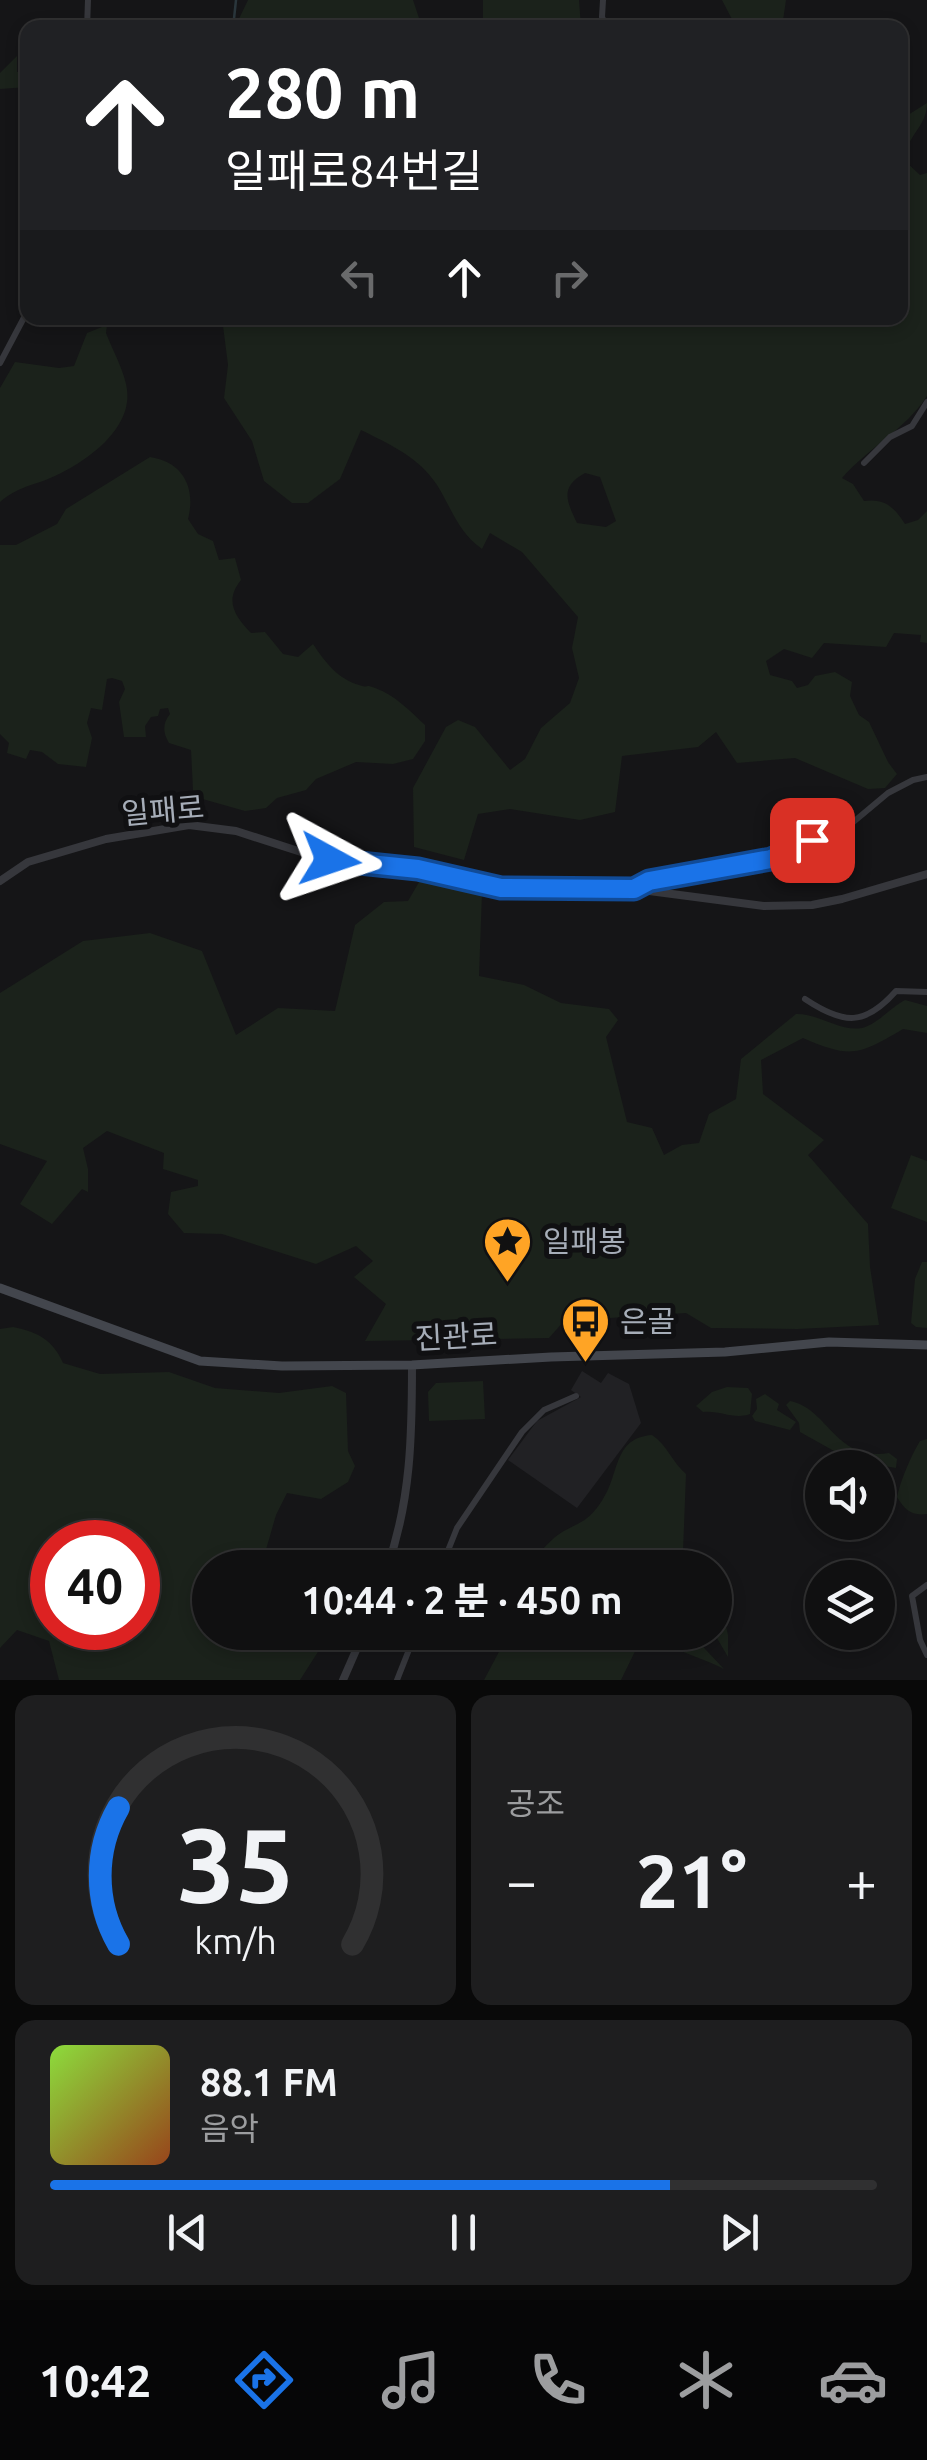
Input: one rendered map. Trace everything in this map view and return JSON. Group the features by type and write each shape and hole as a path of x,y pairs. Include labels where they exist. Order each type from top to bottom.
{"main road":[{"name":"진관로","path":"0,1288 200,1361 282,1366 412,1365 552,1356 725,1352 830,1342 927,1346"}],"street":[{"path":"0,363 20,325"},
{"path":"864,462 890,437 912,426 927,402"},
{"path":"634,889 649,881 771,859 812,840 838,834 888,793 927,777"},
{"name":"일패로","path":"0,881 28,862 106,839 189,825 236,831 330,860 418,869 501,888 634,889 764,906 812,905 927,874"},
{"path":"806,999 824,1012 856,1018 875,1013 896,991 927,992"},
{"path":"392,1550 406,1501 412,1457 412,1365"},
{"path":"449,1550 457,1528 522,1432 544,1410 576,1396"},
{"path":"927,1585 912,1596 920,1640 927,1654"},
{"path":"343,1680 356,1650"},
{"path":"397,1680 409,1650"}],"shaded area":[{"path":"248,0 413,0 420,20 238,20"},
{"path":"483,0 579,0 580,20 483,20"},
{"path":"722,0 786,0 783,20 732,20"},
{"path":"17,56 20,88 0,89 0,73"},
{"path":"927,103 924,119 909,144 908,115"},
{"path":"908,164 920,175 927,173 927,396 908,419 842,478 853,484 864,501 888,505 905,524 918,520 927,511 927,643 920,642 921,635 894,633 886,647 824,643 812,658 784,649 766,661 770,675 792,681 797,688 808,685 815,676 835,672 852,682 850,696 859,715 869,722 897,774 885,788 868,789 795,758 737,763 716,732 698,747 622,756 615,812 580,820 510,809 478,814 464,860 414,847 413,788 446,727 458,720 475,727 510,770 525,759 541,728 570,703 579,678 572,648 578,617 522,552 490,533 482,549 461,528 430,475 403,452 361,430 340,479 308,503 292,503 264,481 252,441 224,398 228,365 223,325 908,325","holes":["585,473 600,477 616,521 606,527 577,523 568,501 572,483"]},
{"path":"107,325 106,333 126,384 127,400 115,430 76,465 0,502 0,388 15,362 59,368 74,366 87,333"},
{"path":"150,457 171,465 185,479 190,497 188,519 198,534 213,541 219,560 235,558 241,580 232,602 245,627 251,633 265,632 283,654 298,657 313,644 345,679 382,691 402,704 425,725 425,741 413,759 393,764 356,762 316,779 306,790 277,798 266,808 245,811 199,798 193,790 191,750 169,743 166,736 168,708 151,717 145,726 146,737 124,737 119,702 125,689 122,681 112,678 107,679 102,710 91,708 87,723 92,738 86,767 58,764 42,752 30,750 26,759 7,753 9,743 0,734 0,545 16,545 57,524 66,509"},
{"path":"422,877 452,881 482,893 479,976 524,985 561,1003 609,1009 618,1020 606,1037 627,1122 652,1128 664,1155 682,1145 699,1143 709,1114 736,1099 741,1059 796,1014 854,1029 874,1023 905,1000 927,1006 927,1033 903,1029 854,1051 833,1049 803,1038 761,1060 763,1094 824,1140 808,1155 868,1224 879,1325 711,1328 686,1313 564,1321 549,1338 365,1341 386,1304 354,1277 373,1261 356,1246 316,1264 222,1234 184,1233 168,1214 171,1192 198,1186 198,1180 163,1169 164,1153 107,1131 83,1148 88,1192 82,1189 52,1224 20,1204 47,1161 0,1144 0,993 83,941 150,933 202,951 236,1035 278,1008 335,1011 355,925 384,902 408,901"},
{"path":"911,1155 927,1161 927,1222 891,1208"},
{"path":"922,1262 927,1262 927,1328 911,1323 915,1279"},
{"path":"13,1327 37,1335 54,1348 63,1363 100,1374 169,1372 215,1388 279,1393 332,1386 346,1393 348,1451 355,1466 348,1482 321,1499 287,1493 266,1550 192,1550 192,1650 319,1650 300,1680 59,1680 51,1650 160,1650 160,1520 30,1520 30,1634 17,1630 0,1648 0,1329"},
{"path":"582,1371 601,1383 608,1373 629,1384 641,1423 577,1508 508,1460 537,1421 581,1397 571,1390"},
{"path":"483,1381 485,1419 429,1421 428,1392 436,1383"},
{"path":"727,1387 748,1388 752,1394 750,1414 703,1412 696,1406 712,1392"},
{"path":"765,1394 779,1404 777,1410 796,1422 790,1430 755,1421 752,1416 757,1409 756,1399"},
{"path":"790,1401 814,1413 856,1450 832,1450 800,1432 799,1423 786,1405"},
{"path":"652,1435 686,1474 683,1550 542,1550 591,1515 608,1489 619,1458 639,1438"},
{"path":"927,1439 927,1514 917,1514 906,1509 897,1497 913,1454 920,1441"},
{"path":"500,1650 636,1650 621,1680 484,1680"},
{"path":"706,1650 724,1669 682,1651"}],"waterway":[{"path":"234,20 236,0"}],"place":[{"name":"일패봉","path":"508,1284"},
{"name":"은골","path":"585,1364"}],"route":[{"path":"330,860 418,869 501,888 634,889 649,881 771,859 812,840"}]}
